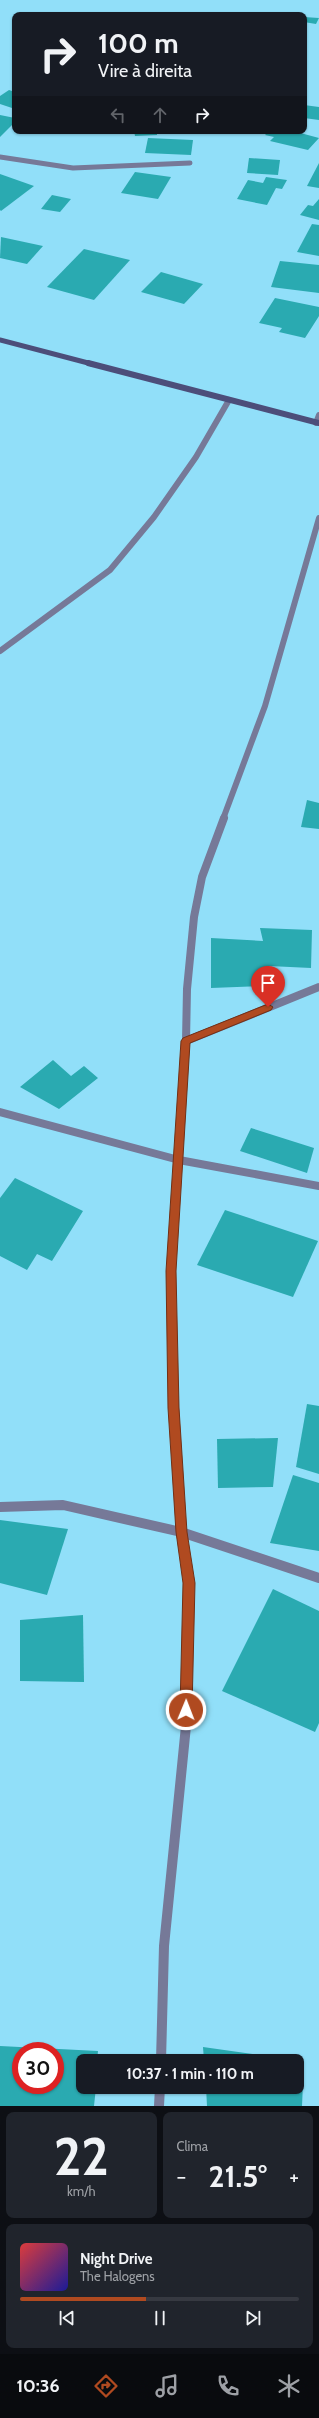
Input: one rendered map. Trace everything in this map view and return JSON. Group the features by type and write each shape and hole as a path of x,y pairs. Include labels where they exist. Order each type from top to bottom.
{"street":[{"path":"0,157 73,168 190,163"},
{"path":"0,340 318,423 319,415"},
{"path":"0,650 66,604 110,570 158,511 196,456 229,400"},
{"path":"160,2054 164,1946 186,1726 189,1583 181,1532 174,1408 171,1271 186,1041 187,988 193,925 202,878 264,706 319,518"},
{"path":"186,1041 319,987"},
{"path":"0,1112 42,1122 179,1160 319,1186"},
{"path":"0,1507 63,1505 181,1532 319,1578"},
{"path":"159,2106 160,2094"}],"building":[{"path":"307,17 319,18 316,24 307,22"},
{"path":"9,90 12,91 12,108 0,104 0,96"},
{"path":"307,105 319,107 319,120 307,118"},
{"path":"0,115 12,117 12,125 0,137"},
{"path":"135,134 157,134 157,135 135,136"},
{"path":"304,134 319,138 308,150 270,141 274,137 265,135"},
{"path":"148,138 193,140 191,155 145,153"},
{"path":"249,158 280,160 278,175 247,173"},
{"path":"319,163 319,188 307,186"},
{"path":"135,172 171,177 158,199 121,193"},
{"path":"0,174 34,186 1,211 0,210"},
{"path":"266,177 287,180 282,189 276,188 267,205 237,199 248,180 263,183"},
{"path":"52,195 71,199 60,212 41,209"},
{"path":"319,199 319,220 300,215 308,205 313,206"},
{"path":"312,224 319,225 319,256 297,252"},
{"path":"1,237 43,246 27,264 0,258"},
{"path":"84,249 130,260 94,300 47,287"},
{"path":"280,261 319,265 319,293 271,287"},
{"path":"161,272 203,284 184,304 141,292"},
{"path":"275,298 319,307 319,316 305,338 279,332 282,328 259,323"},
{"path":"307,800 319,803 319,829 301,827"},
{"path":"260,928 312,930 311,968 269,966 264,986 211,988 211,938 263,941"},
{"path":"53,1060 71,1076 84,1066 98,1078 59,1109 20,1087"},
{"path":"251,1128 314,1148 307,1173 240,1151"},
{"path":"15,1178 83,1211 52,1261 37,1254 27,1270 0,1256 0,1198"},
{"path":"225,1210 318,1241 293,1297 197,1265"},
{"path":"307,1404 319,1406 319,1474 296,1467"},
{"path":"278,1438 273,1487 218,1488 217,1439"},
{"path":"293,1475 319,1483 319,1551 270,1543"},
{"path":"0,1520 68,1529 47,1595 0,1583"},
{"path":"273,1589 319,1611 319,1723 315,1732 222,1691"},
{"path":"83,1615 84,1682 20,1681 20,1620"},
{"path":"0,2046 12,2047 12,2094 64,2094 64,2049 98,2051 98,2054 76,2054 76,2094 95,2094 94,2106 0,2106"},
{"path":"203,2047 253,2054 204,2054"},
{"path":"206,2094 303,2094 302,2106 207,2106"}],"route":[{"path":"186,1710 189,1583 181,1532 174,1408 171,1271 186,1041 268,1007"}]}
